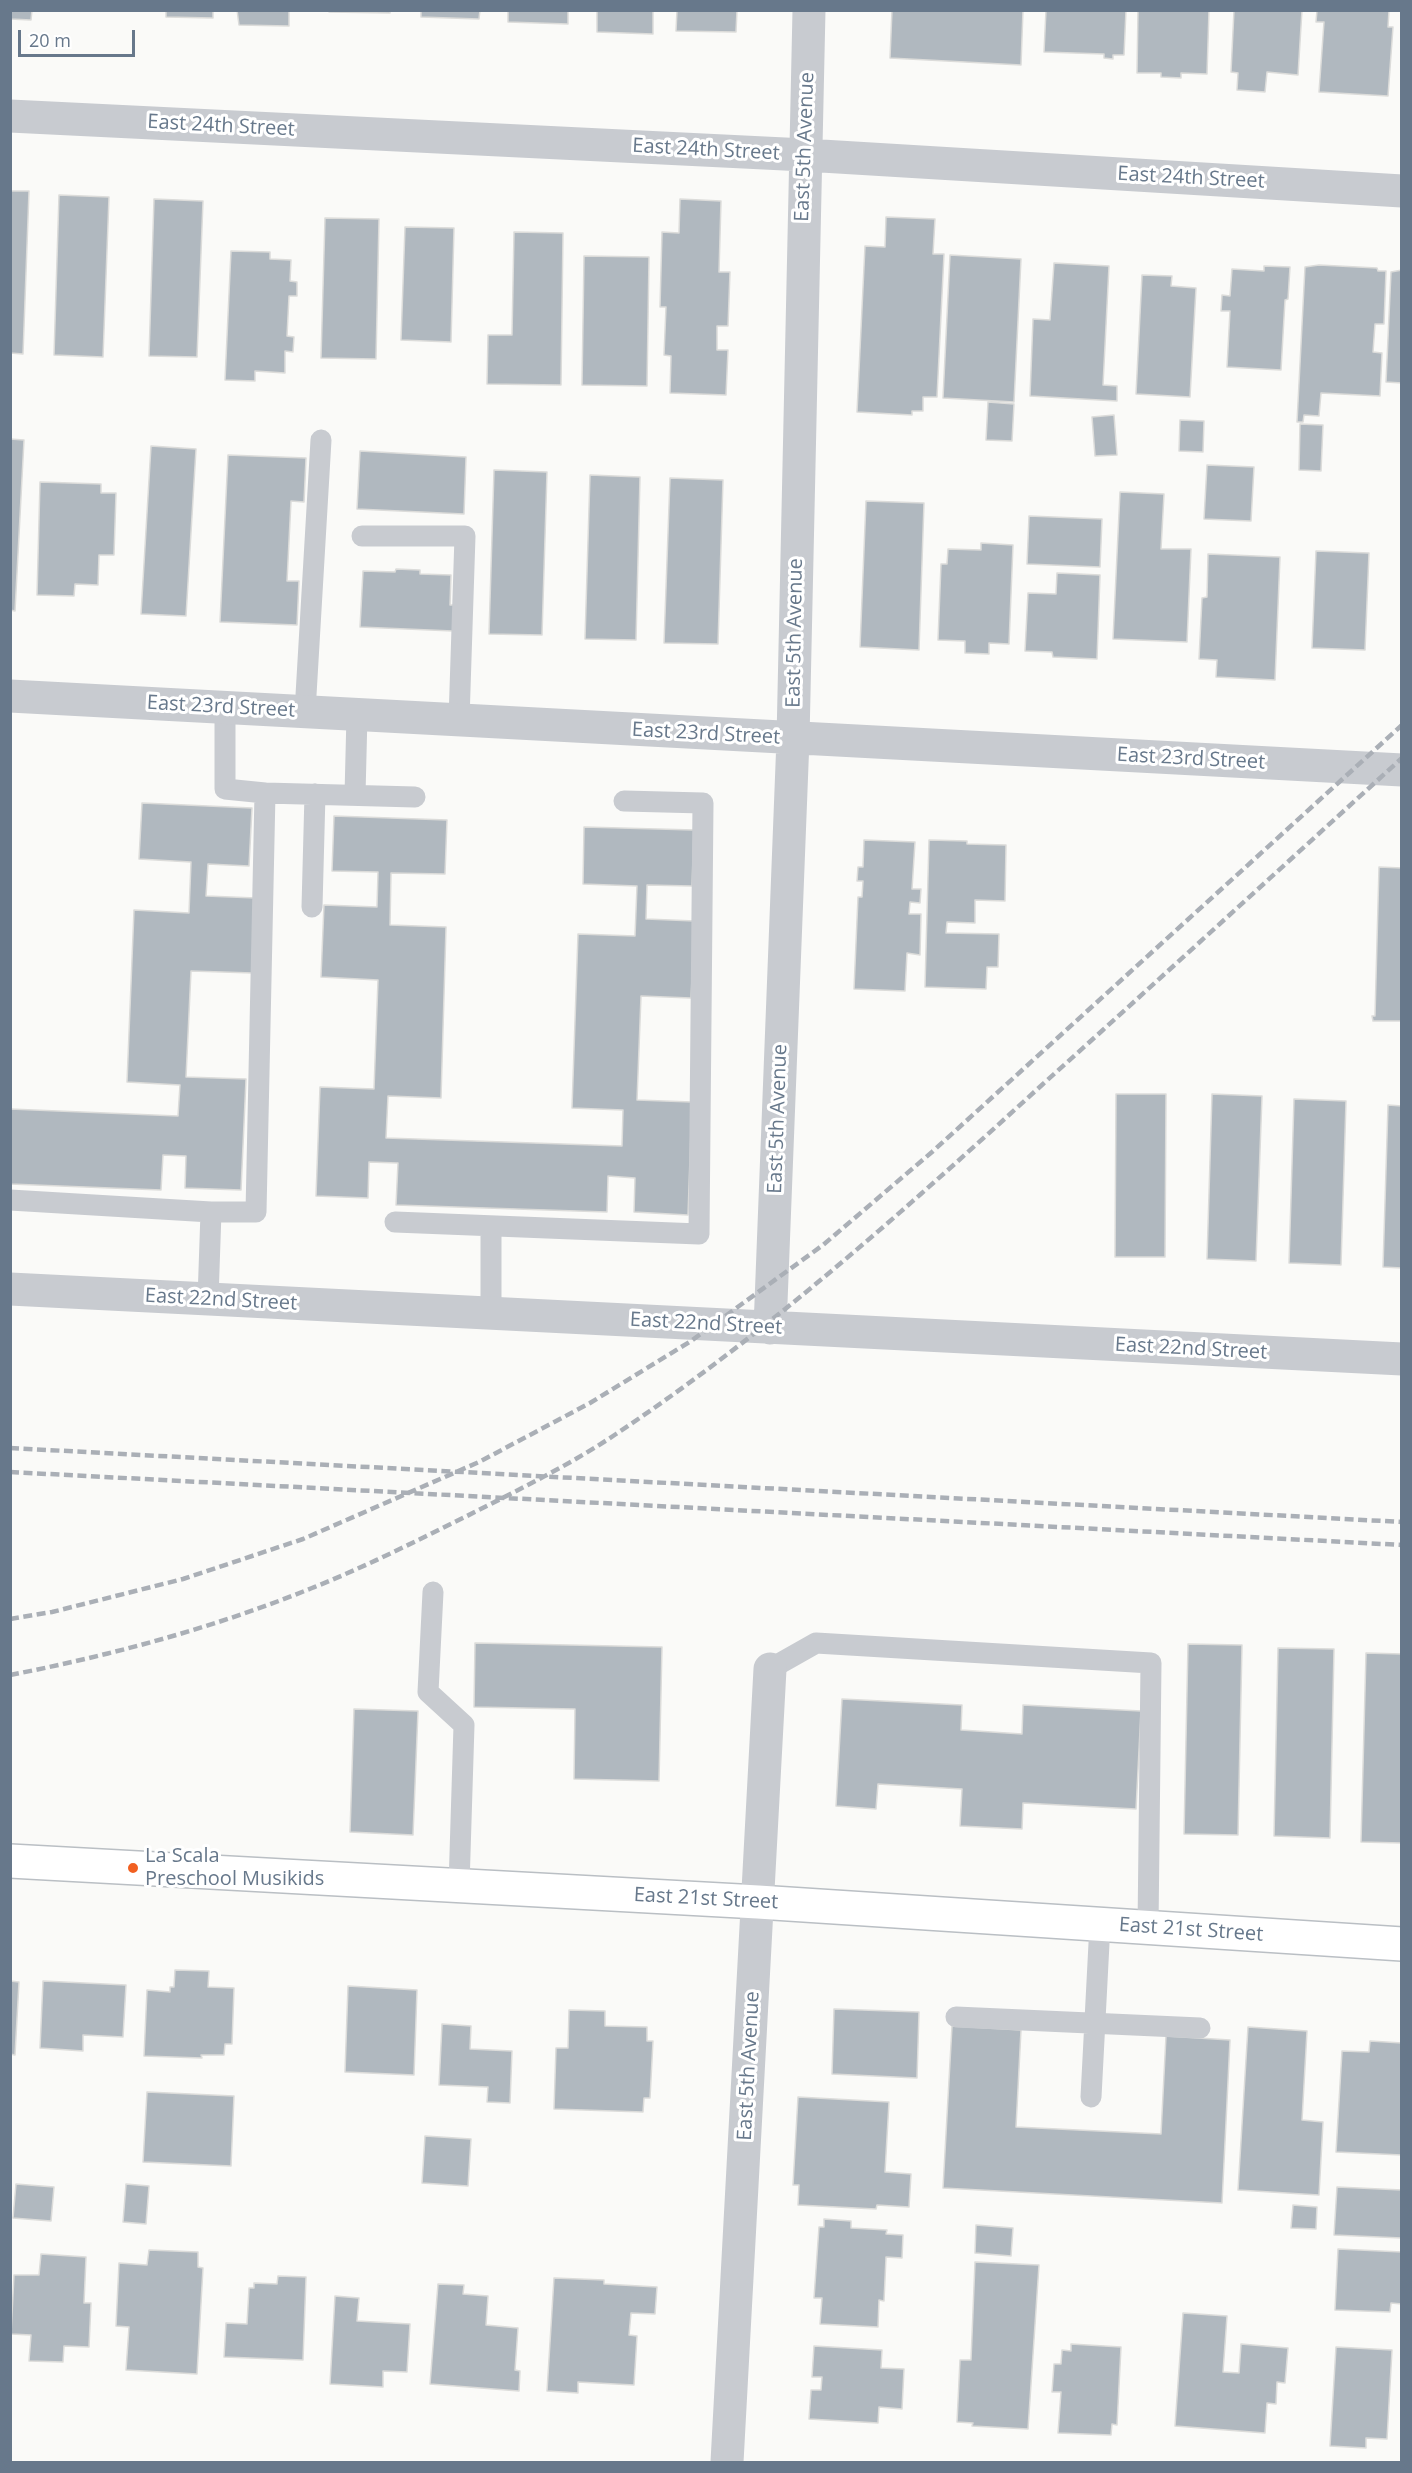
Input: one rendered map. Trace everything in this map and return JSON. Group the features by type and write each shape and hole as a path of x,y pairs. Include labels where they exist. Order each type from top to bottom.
{"main road":[{"name":"East 21st Street","path":"10,1861 758,1902 1401,1944"}],"street":[{"name":"East 5th Avenue","path":"770,1328 793,739 809,10"},
{"name":"East 24th Street","path":"10,116 805,155 1401,191"},
{"name":"East 23rd Street","path":"10,696 1401,770"},
{"name":"East 22nd Street","path":"10,1289 1401,1359"},
{"name":"East 5th Avenue","path":"727,2463 770,1669"}],"lane":[{"path":"305,712 321,440"},
{"path":"362,536 465,536 459,720"},
{"path":"225,707 225,789 266,793 415,798"},
{"path":"354,795 357,715"},
{"path":"10,1200 211,1212 256,1212 266,793"},
{"path":"312,907 315,794"},
{"path":"395,1222 699,1234 703,803 624,801"},
{"path":"208,1299 211,1212"},
{"path":"491,1227 491,1314"},
{"path":"433,1592 428,1692 464,1725 459,1886"},
{"path":"770,1669 816,1643 1151,1663 1148,1928"},
{"path":"1091,2097 1100,1924"},
{"path":"957,2017 1200,2028"}],"building":[{"path":"10,10 32,10 31,20 10,19"},
{"path":"166,10 213,10 213,18 166,17"},
{"path":"237,10 289,10 289,26 239,25"},
{"path":"329,10 390,10 390,13 329,12"},
{"path":"421,10 480,10 479,19 421,17"},
{"path":"508,10 568,10 568,24 508,22"},
{"path":"597,10 653,10 653,34 597,32"},
{"path":"677,10 737,10 736,32 676,31"},
{"path":"892,10 1023,10 1021,65 890,58"},
{"path":"1046,10 1126,10 1124,55 1113,55 1113,59 1104,58 1104,54 1044,52"},
{"path":"1138,10 1209,10 1207,74 1181,73 1181,78 1161,77 1161,73 1137,73"},
{"path":"1234,10 1302,10 1298,75 1267,72 1265,92 1237,90 1238,73 1231,72"},
{"path":"1317,10 1389,10 1388,27 1393,27 1388,96 1319,92 1324,22 1316,22"},
{"path":"10,191 29,191 23,354 10,353"},
{"path":"59,195 109,197 103,357 54,355"},
{"path":"154,199 203,201 197,357 149,356"},
{"path":"680,199 721,201 719,272 730,272 728,326 717,326 717,350 728,350 726,395 670,393 671,356 664,355 666,307 660,307 662,232 679,233"},
{"path":"886,217 935,219 933,254 944,254 937,397 923,397 923,411 912,411 912,415 857,412 865,246 885,247"},
{"path":"325,218 379,219 376,359 321,358"},
{"path":"405,227 454,228 451,342 401,340"},
{"path":"514,232 563,233 561,385 487,384 488,335 512,335"},
{"path":"231,251 270,252 270,259 291,260 290,281 297,282 297,296 289,296 287,336 294,337 293,352 285,351 285,373 255,371 255,381 225,380"},
{"path":"950,255 1021,259 1014,402 943,398"},
{"path":"584,256 649,257 647,386 582,385"},
{"path":"1054,263 1109,266 1103,385 1117,386 1117,401 1030,396 1033,319 1050,320"},
{"path":"1319,265 1377,268 1378,271 1386,271 1384,324 1375,324 1373,352 1382,353 1380,396 1321,393 1319,416 1304,415 1303,422 1297,422 1305,267"},
{"path":"1264,266 1290,267 1288,299 1285,300 1281,370 1227,367 1230,311 1221,311 1222,295 1230,296 1232,269 1264,271"},
{"path":"1402,270 1402,383 1386,382 1391,272"},
{"path":"1142,275 1172,276 1171,286 1196,288 1190,397 1136,394"},
{"path":"988,402 1014,404 1012,441 986,440"},
{"path":"1114,415 1117,455 1095,456 1092,417"},
{"path":"1180,420 1204,421 1203,452 1179,451"},
{"path":"1300,424 1323,425 1321,471 1299,470"},
{"path":"10,439 24,440 15,611 10,610"},
{"path":"151,446 196,449 186,616 141,614"},
{"path":"360,451 466,457 464,514 357,509"},
{"path":"228,455 306,458 304,502 291,501 287,581 299,581 297,625 220,622"},
{"path":"1207,465 1254,467 1251,521 1204,519"},
{"path":"494,470 547,472 542,635 489,634"},
{"path":"590,475 640,477 636,640 585,639"},
{"path":"670,478 723,480 718,644 664,643"},
{"path":"40,482 101,484 101,493 116,493 114,555 99,555 98,585 75,584 74,596 37,595"},
{"path":"1120,492 1164,494 1161,549 1191,549 1187,642 1113,639"},
{"path":"866,501 924,503 919,650 860,647"},
{"path":"1029,516 1102,519 1100,567 1027,564"},
{"path":"981,543 1013,545 1009,644 989,643 989,654 965,653 965,641 938,640 941,564 947,564 948,549 981,550"},
{"path":"1316,551 1369,553 1365,650 1312,648"},
{"path":"1208,554 1280,557 1275,680 1216,677 1217,660 1199,659 1202,598 1207,597"},
{"path":"396,569 420,570 420,574 451,575 450,605 454,605 453,631 360,627 363,571 395,572"},
{"path":"1057,573 1100,575 1097,659 1053,657 1052,652 1025,651 1028,593 1056,594"},
{"path":"142,803 252,808 249,866 208,864 206,896 256,898 253,973 191,971 186,1077 246,1079 241,1190 185,1188 186,1156 163,1155 161,1190 10,1184 10,1109 178,1116 180,1085 127,1082 134,910 189,913 191,862 139,859"},
{"path":"334,816 447,820 445,874 391,873 390,925 446,927 441,1098 388,1096 386,1138 622,1146 623,1110 572,1108 578,934 635,936 637,886 583,884 584,827 694,830 692,886 647,885 646,919 695,921 691,998 641,996 637,1100 692,1102 688,1215 634,1212 635,1178 608,1176 607,1212 396,1205 398,1163 369,1162 368,1198 316,1196 320,1087 374,1089 378,980 321,977 324,905 377,907 378,872 332,871"},
{"path":"864,840 915,842 912,889 921,889 920,903 910,902 909,914 921,914 920,955 907,953 905,991 854,989 858,897 862,897 863,881 857,881 858,867 863,867"},
{"path":"929,840 1006,845 1005,901 975,900 975,923 947,922 946,933 999,934 998,967 987,967 986,989 925,987"},
{"path":"1379,867 1402,868 1402,1021 1373,1021 1372,1016 1375,1016"},
{"path":"1116,1094 1166,1094 1165,1257 1115,1257"},
{"path":"1212,1094 1262,1096 1256,1261 1207,1259"},
{"path":"1294,1099 1346,1101 1341,1265 1289,1263"},
{"path":"1388,1105 1402,1106 1402,1268 1383,1267"},
{"path":"475,1643 662,1647 659,1781 574,1779 575,1709 474,1707"},
{"path":"1188,1644 1242,1645 1238,1835 1184,1834"},
{"path":"1278,1648 1334,1649 1330,1838 1274,1836"},
{"path":"1366,1653 1402,1654 1402,1843 1361,1842"},
{"path":"842,1699 962,1705 961,1730 1022,1734 1023,1705 1141,1711 1136,1809 1023,1803 1022,1829 960,1826 962,1789 878,1784 876,1809 836,1806"},
{"path":"354,1709 418,1711 413,1835 350,1832"},
{"path":"175,1970 209,1971 208,1987 234,1988 232,2044 225,2044 224,2055 201,2055 202,2058 144,2056 147,1990 170,1992 170,1987 174,1987"},
{"path":"10,1981 19,1982 15,2055 10,2054"},
{"path":"43,1981 126,1985 123,2037 83,2035 83,2051 40,2048"},
{"path":"348,1986 417,1990 414,2075 345,2072"},
{"path":"834,2009 919,2012 917,2078 832,2074"},
{"path":"569,2010 605,2011 605,2026 647,2027 647,2041 653,2041 650,2098 644,2098 643,2112 554,2109 556,2048 568,2048"},
{"path":"442,2024 471,2026 470,2049 512,2051 510,2103 487,2102 488,2087 439,2085"},
{"path":"952,2026 1021,2030 1016,2127 1161,2134 1166,2036 1230,2040 1222,2203 943,2188"},
{"path":"1248,2027 1307,2031 1302,2120 1323,2122 1319,2195 1238,2190"},
{"path":"1370,2041 1402,2043 1402,2155 1336,2152 1342,2051 1369,2052"},
{"path":"147,2092 234,2096 231,2166 143,2162"},
{"path":"798,2097 889,2102 885,2172 911,2174 909,2207 877,2205 876,2209 798,2205 799,2185 793,2185"},
{"path":"425,2136 471,2139 468,2186 422,2183"},
{"path":"16,2184 54,2187 51,2221 13,2218"},
{"path":"126,2184 149,2186 146,2224 123,2222"},
{"path":"1337,2187 1402,2190 1402,2238 1334,2235"},
{"path":"1293,2205 1317,2207 1316,2229 1291,2228"},
{"path":"824,2219 851,2221 851,2228 887,2230 886,2234 903,2235 902,2258 886,2257 884,2301 879,2300 878,2327 820,2324 822,2298 814,2298 819,2227 824,2227"},
{"path":"976,2225 1013,2228 1011,2256 975,2253"},
{"path":"1338,2249 1402,2252 1402,2304 1391,2303 1390,2312 1335,2310"},
{"path":"149,2250 198,2252 198,2267 203,2268 197,2374 126,2370 129,2327 116,2326 119,2263 147,2265"},
{"path":"41,2254 86,2257 84,2303 91,2303 89,2347 64,2346 63,2362 29,2361 31,2335 11,2334 14,2275 39,2275"},
{"path":"975,2262 1039,2265 1028,2429 972,2426 973,2423 957,2422 960,2360 971,2360"},
{"path":"278,2276 306,2277 303,2360 224,2357 226,2323 247,2324 249,2288 254,2288 254,2283 277,2284"},
{"path":"554,2278 604,2280 604,2284 657,2287 655,2314 631,2313 629,2335 637,2336 634,2385 578,2382 578,2393 547,2391"},
{"path":"438,2284 464,2285 463,2294 488,2296 486,2325 518,2328 515,2370 520,2371 519,2391 430,2384"},
{"path":"335,2296 359,2298 357,2321 410,2324 407,2372 383,2371 383,2387 330,2384"},
{"path":"1183,2313 1227,2316 1223,2372 1239,2373 1241,2344 1288,2348 1285,2383 1277,2382 1276,2404 1267,2403 1265,2433 1175,2426"},
{"path":"1071,2344 1121,2347 1117,2425 1112,2424 1111,2435 1058,2433 1061,2392 1052,2392 1054,2364 1061,2364 1062,2350 1071,2351"},
{"path":"814,2346 882,2350 881,2368 904,2369 902,2409 879,2407 878,2423 809,2419 811,2390 821,2390 822,2377 812,2377"},
{"path":"1336,2347 1392,2350 1387,2439 1366,2438 1366,2448 1330,2446"}],"railway":[{"path":"10,1619 52,1612 183,1579 303,1539 479,1462 590,1403 691,1341 823,1245 932,1152 1402,725"},
{"path":"10,1675 164,1639 312,1588 371,1563 467,1516 562,1467 616,1434 728,1354 836,1267 992,1130 1402,758"},
{"path":"10,1448 1402,1522"},
{"path":"10,1472 1402,1545"}],"place":[{"name":"La Scala Preschool Musikids","path":"133,1868"}]}
